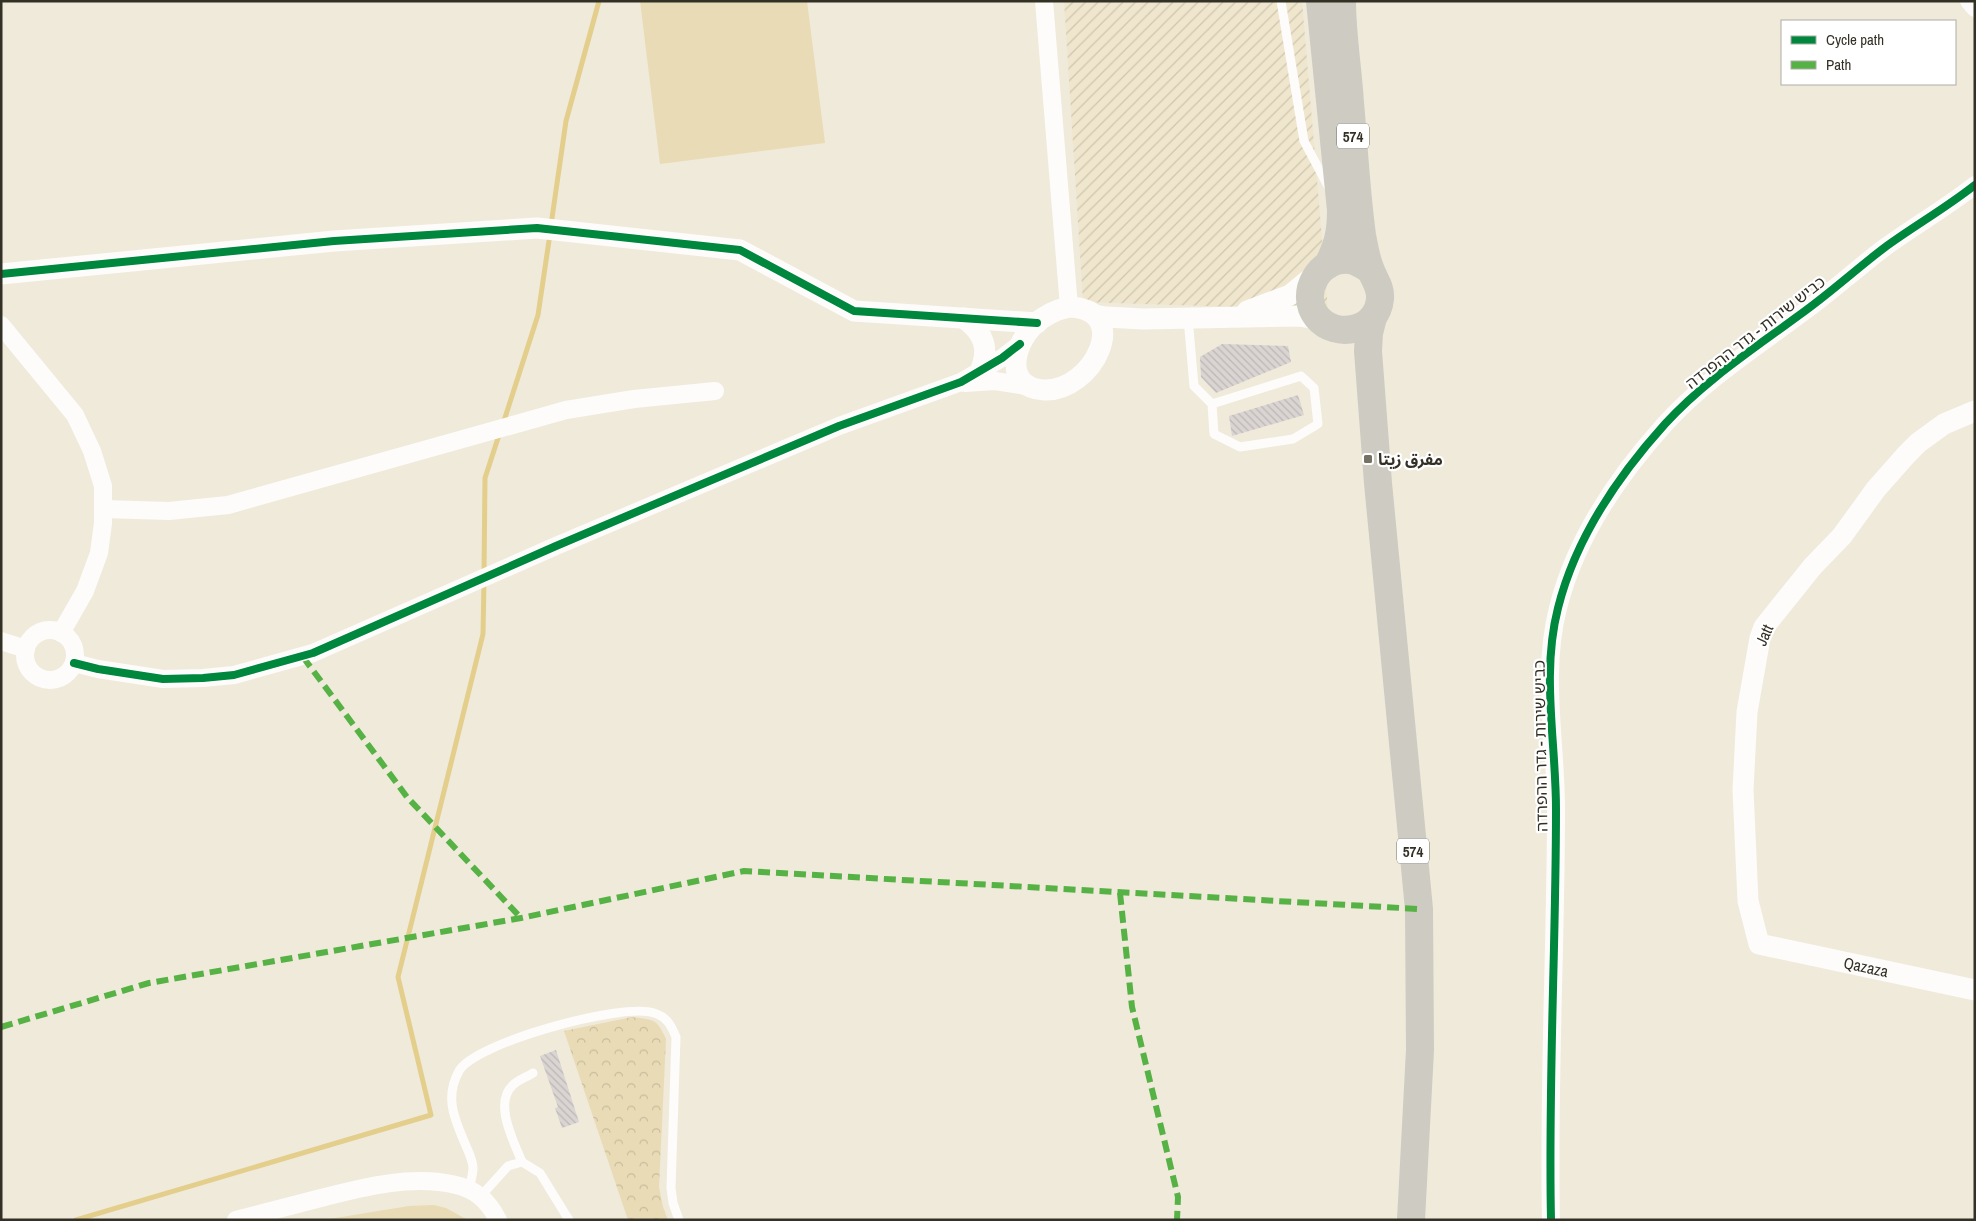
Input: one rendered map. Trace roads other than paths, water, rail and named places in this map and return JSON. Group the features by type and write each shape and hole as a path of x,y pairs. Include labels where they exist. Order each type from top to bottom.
{"main road":[{"name":"574","path":"1320,1 1341,210 1341,229 1337,245 1313,282 1310,293 1311,305 1349,351 1355,368 1378,483"},
{"name":"574","path":"1342,1 1361,227 1370,270 1377,279 1380,290 1380,302 1372,317 1368,350 1378,483 1419,910 1420,1050 1411,1220"},
{"path":"1323,268 1338,260 1350,260 1361,263 1370,270"},
{"path":"1326,324 1347,330 1359,328 1369,322 1372,317"}],"street":[{"path":"1044,1 1069,307"},
{"path":"1969,1 1975,8"},
{"name":"כביש שירות - גדר ההפרדה","path":"1551,1220 1550,1105 1556,805 1550,670 1558,608 1569,575 1591,528 1618,485 1654,437 1680,409 1727,368 1819,300 1887,246 1975,185"},
{"path":"1,274 334,241 537,228 740,250 854,311 1036,323"},
{"path":"1230,316 1290,295 1323,268"},
{"path":"74,663 98,669 163,679 234,675 284,663 337,643 556,546 838,426 955,384 980,372 1020,344 1036,323 1054,311 1069,307 1081,308 1106,317 1143,319 1300,316 1326,324"},
{"path":"1094,314 1101,326 1101,348"},
{"path":"964,318 981,334 985,347 985,361 980,372"},
{"path":"955,384 995,381 1046,390 1067,385 1088,369 1101,348 1124,327 1143,319"},
{"path":"1,325 75,415 92,451 103,486 99,553 85,590 61,633"},
{"path":"1020,344 1016,357 1016,367 1021,381 1027,386"},
{"path":"103,509 169,511 228,506 566,410 634,398 715,391"},
{"name":"Jatt","path":"1758,944 1748,901 1743,790 1747,712 1760,638 1764,627 1813,566 1842,536 1876,489 1907,454 1918,443 1944,424 1975,411"},
{"path":"46,630 61,633 69,638 74,646 74,663 64,675 49,680 41,678 29,668 26,661 26,649 31,639 37,633 46,630"},
{"path":"1,642 26,649"},
{"name":"Qazaza","path":"1758,944 1975,990"},
{"path":"236,1220 367,1186 429,1182 456,1185 474,1193 488,1202 498,1220"}],"lane":[{"path":"1281,1 1304,141 1341,210"},
{"path":"1188,318 1194,386 1212,404 1214,434 1240,446 1293,439 1318,424 1314,388 1301,376 1212,404"},
{"path":"474,1193 473,1168 450,1102 452,1083 460,1068 484,1051 562,1024 621,1011 654,1013 670,1022 676,1037 671,1188 673,1203 679,1220"},
{"path":"522,1162 505,1116 504,1101 512,1086 533,1073"},
{"path":"474,1193 508,1166 522,1162 534,1167 540,1173 568,1220"}],"waterway":[{"path":"551,225 566,121 599,1"},
{"path":"503,424 538,315 550,234"},
{"path":"484,573 485,478 500,432"},
{"path":"76,1220 431,1115 398,977 483,634 484,582"}],"place":[{"name":"مفرق زيتا","path":"1368,459"}]}
